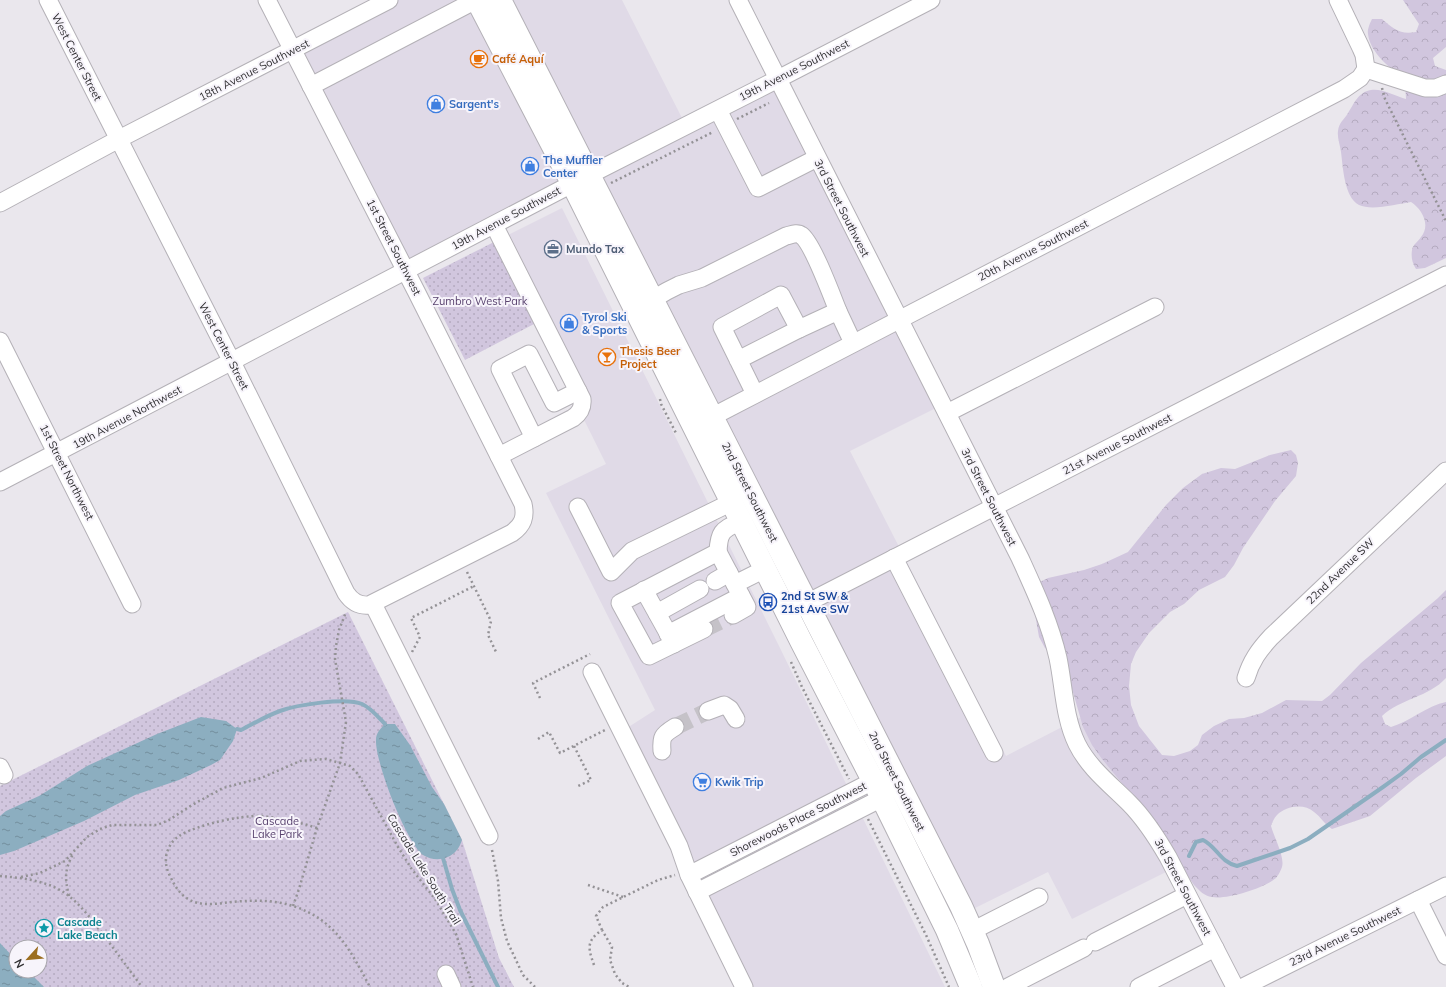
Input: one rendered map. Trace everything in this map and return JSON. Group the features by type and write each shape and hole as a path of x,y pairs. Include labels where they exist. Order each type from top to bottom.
{"main road":[{"name":"2nd Street Southwest","path":"476,0 586,183"},
{"name":"2nd Street Southwest","path":"500,0 643,305 703,421 807,603 972,930 994,987"},
{"name":"2nd Street Southwest","path":"703,421 737,511 947,930 970,987"}],"street":[{"name":"West Center Street","path":"48,0 232,362 346,593 351,600"},
{"name":"1st Street Southwest","path":"267,0 406,271 523,504 525,516 523,522 517,529 373,604"},
{"name":"18th Avenue Southwest","path":"0,202 389,0"},
{"path":"311,86 476,0"},
{"name":"3rd Street Southwest","path":"738,0 898,320 1020,558 1045,616 1055,644 1068,719 1077,743 1090,764 1130,803 1149,827 1168,857 1235,987"},
{"name":"19th Avenue Southwest","path":"232,362 494,225 586,183 718,110 931,0"},
{"path":"1338,0 1364,55 1366,69 1425,88 1436,88 1446,84"},
{"name":"20th Avenue Southwest","path":"703,421 1344,89 1360,78 1366,69"},
{"path":"718,110 758,188 817,158"},
{"path":"494,225 582,399 581,410 578,415 499,456"},
{"path":"643,305 679,286 702,278 786,236 796,233 801,234 806,241 820,267 853,343"},
{"name":"21st Avenue Southwest","path":"787,613 1446,275"},
{"path":"755,394 722,327 781,295 799,330"},
{"path":"947,413 1155,307"},
{"path":"738,360 838,311"},
{"name":"1st Street Northwest","path":"0,341 58,453 132,604"},
{"path":"534,438 500,369 529,354 564,423"},
{"name":"19th Avenue Northwest","path":"0,482 232,362"},
{"path":"554,403 578,391"},
{"name":"22nd Avenue SW","path":"1246,678 1252,661 1258,651 1271,637 1446,471"},
{"path":"578,507 611,572 632,551 737,511"},
{"path":"729,592 718,552 719,538 737,511"},
{"path":"718,552 620,603 649,656 729,592 765,569"},
{"path":"894,558 994,753"},
{"path":"644,590 671,639"},
{"path":"657,613 729,592"},
{"path":"351,600 364,606 373,604 489,836"},
{"path":"671,639 700,631"},
{"path":"592,672 679,846 684,873 697,892 744,987"},
{"path":"708,711 720,705 724,705 730,709 736,719"},
{"path":"662,751 663,736 675,727"},
{"name":"Shorewoods Place Southwest","path":"684,873 772,832 897,780"},
{"name":"Shorewoods Place Southwest","path":"697,892 781,849 877,789"},
{"path":"772,832 781,849"},
{"name":"23rd Avenue Southwest","path":"1243,987 1446,886"},
{"path":"1008,987 1188,895"},
{"path":"972,930 1039,897"},
{"path":"1418,900 1446,956"},
{"path":"1139,987 1215,948"}],"path":[{"path":"1383,81 1382,93 1446,221"},
{"path":"586,183 726,125 769,103"},
{"path":"404,666 420,637 412,618 474,586 491,621 488,635 497,654"},
{"path":"293,906 317,828 340,763 346,722 337,673 336,646 339,630 351,600"},
{"path":"540,698 533,683 590,654"},
{"path":"538,739 549,732 560,753 609,729"},
{"path":"574,746 591,780 576,787"},
{"name":"Cascade Lake South Trail","path":"21,877 40,873 65,861 87,837 100,829 112,825 157,825 169,820 223,788 261,778 300,761 326,759 350,766 358,774 398,847 436,899 456,934 473,987"},
{"path":"317,828 291,820 260,816 244,817 214,823 178,836 168,847 166,861 169,874 184,898 202,904 216,905 266,901 293,906 312,915 329,926 344,943 370,987"},
{"path":"867,817 926,935 949,987"},
{"path":"489,836 495,861 501,918 507,941 523,975 535,987"},
{"path":"70,896 66,880 66,872 74,852"},
{"path":"629,987 622,983 615,974 610,960 612,947 596,916 603,907 623,897 658,880 684,873"},
{"path":"0,876 21,877 57,889 70,896 94,923 142,987"},
{"path":"588,885 623,897"},
{"path":"594,965 590,952 590,944 594,935 602,930"}],"shaded area":[{"path":"396,0 471,0 565,181 409,263 299,51"},
{"path":"510,0 622,0 683,120 774,73 942,405 850,451 1006,756 1095,710 1174,868 1072,919 1048,872 973,909"},
{"path":"562,208 780,648 945,987 751,987 627,728 655,710 546,493 606,464 494,242"}],"green space":[{"path":"1403,0 1446,0 1446,47 1433,58 1435,66 1446,70 1446,258 1425,268 1416,269 1412,258 1412,250 1413,246 1424,232 1425,222 1422,213 1411,202 1385,206 1364,207 1354,201 1347,189 1345,181 1338,136 1341,123 1357,99 1363,93 1371,90 1379,90 1406,99 1405,79 1377,54 1370,41 1368,32 1372,19 1382,19 1401,32 1416,32 1419,24"},
{"name":"Zumbro West Park","path":"494,242 536,323 465,360 423,278"},
{"path":"1291,450 1296,455 1298,463 1296,476 1275,501 1225,577 1199,590 1184,604 1170,612 1149,633 1136,652 1131,664 1129,686 1131,705 1139,726 1162,755 1174,756 1190,751 1198,745 1202,735 1214,726 1229,719 1244,718 1262,713 1286,700 1322,701 1330,695 1361,663 1446,590 1446,678 1431,690 1389,710 1382,716 1385,724 1391,727 1398,725 1432,706 1446,702 1446,756 1416,778 1370,816 1332,829 1310,809 1305,807 1295,807 1285,809 1277,815 1271,826 1283,863 1277,877 1263,886 1236,895 1212,897 1204,894 1194,885 1130,793 1092,745 1083,727 1064,661 1045,648 1039,637 1034,608 1038,583 1048,578 1084,570 1102,564 1128,552 1166,505 1183,488 1202,474 1221,468 1235,469 1270,455"},
{"name":"Cascade Lake Park","path":"348,612 462,840 499,958 514,987 0,987 0,786"}],"water":[{"path":"201,717 226,721 237,729 233,741 220,760 179,780 135,795 84,821 14,851 0,855 0,816 6,811 39,796 87,766 157,734"},
{"path":"385,724 395,724 410,745 432,787 444,804 462,840 457,850 445,858 432,859 423,855 408,835 400,819 386,783 377,751 377,735"},
{"path":"0,943 8,952 8,979 36,979 44,987 0,987"}],"waterway":[{"path":"237,729 241,730 270,715 287,709 309,704 345,701 362,704 371,710 385,724"},
{"path":"1189,856 1196,842 1203,840 1212,846 1222,858 1237,866 1290,848 1308,839 1383,787 1421,757 1446,740"},
{"path":"443,858 460,910 498,987"}],"tunnel":[{"path":"704,629 733,615"},
{"path":"675,727 708,711"}],"place":[{"name":"Café Aquí","path":"479,59"},
{"name":"Sargent's","path":"436,104"},
{"name":"The Muffler Center","path":"530,166"},
{"name":"Mundo Tax","path":"553,249"},
{"name":"Tyrol Ski & Sports","path":"569,323"},
{"name":"Thesis Beer Project","path":"607,357"},
{"name":"2nd St SW & 21st Ave SW","path":"768,602"},
{"name":"Kwik Trip","path":"702,782"},
{"name":"Cascade Lake Beach","path":"44,928"}]}
